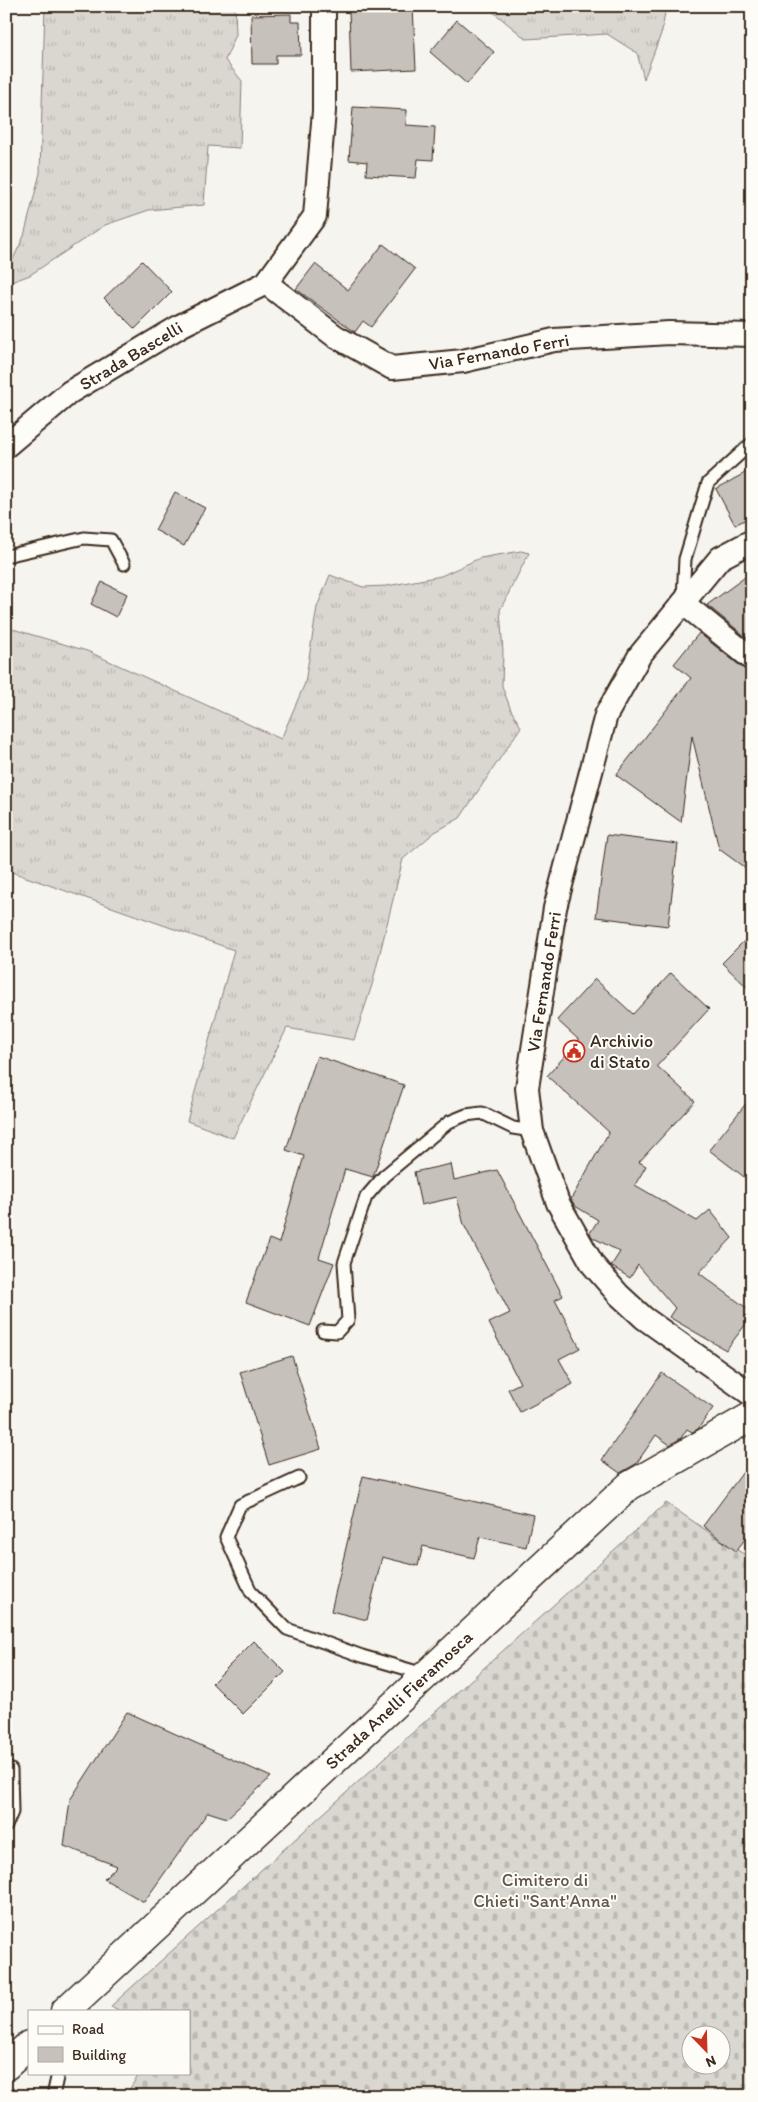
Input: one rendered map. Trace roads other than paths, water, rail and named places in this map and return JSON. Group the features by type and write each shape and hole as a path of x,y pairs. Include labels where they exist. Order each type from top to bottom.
{"street":[{"path":"266,283 315,216 324,112 324,6"},
{"name":"Via Fernando Ferri","path":"266,283 335,336 392,368 463,361 554,340 669,333 752,335"},
{"name":"Strada Bascelli","path":"6,446 70,392 182,325 266,283"},
{"name":"Via Fernando Ferri","path":"752,541 720,558 640,655 606,715 555,908 527,1088 532,1131 558,1203 593,1265 618,1294 644,1318 752,1395"},
{"path":"683,603 752,659"},
{"name":"Strada Anelli Fieramosca","path":"72,2007 630,1486 752,1416"},
{"path":"6,2066 28,2046"}],"lane":[{"path":"683,603 685,559 708,482 752,443"},
{"path":"6,556 84,538 111,540 124,564"},
{"path":"323,1331 337,1332 348,1320 344,1263 366,1197 384,1176 449,1122 466,1115 482,1113 513,1128 532,1131"},
{"path":"299,1478 240,1505 226,1537 251,1592 287,1629 362,1656 426,1675"},
{"path":"6,1767 11,1770 12,1812 6,1826"},
{"path":"53,2096 58,2074"}],"place":[{"name":"Archivio di Stato","path":"574,1051"}],"park label":[{"name":"Cimitero di Chieti \"Sant'Anna\"","path":"545,1890"}]}
